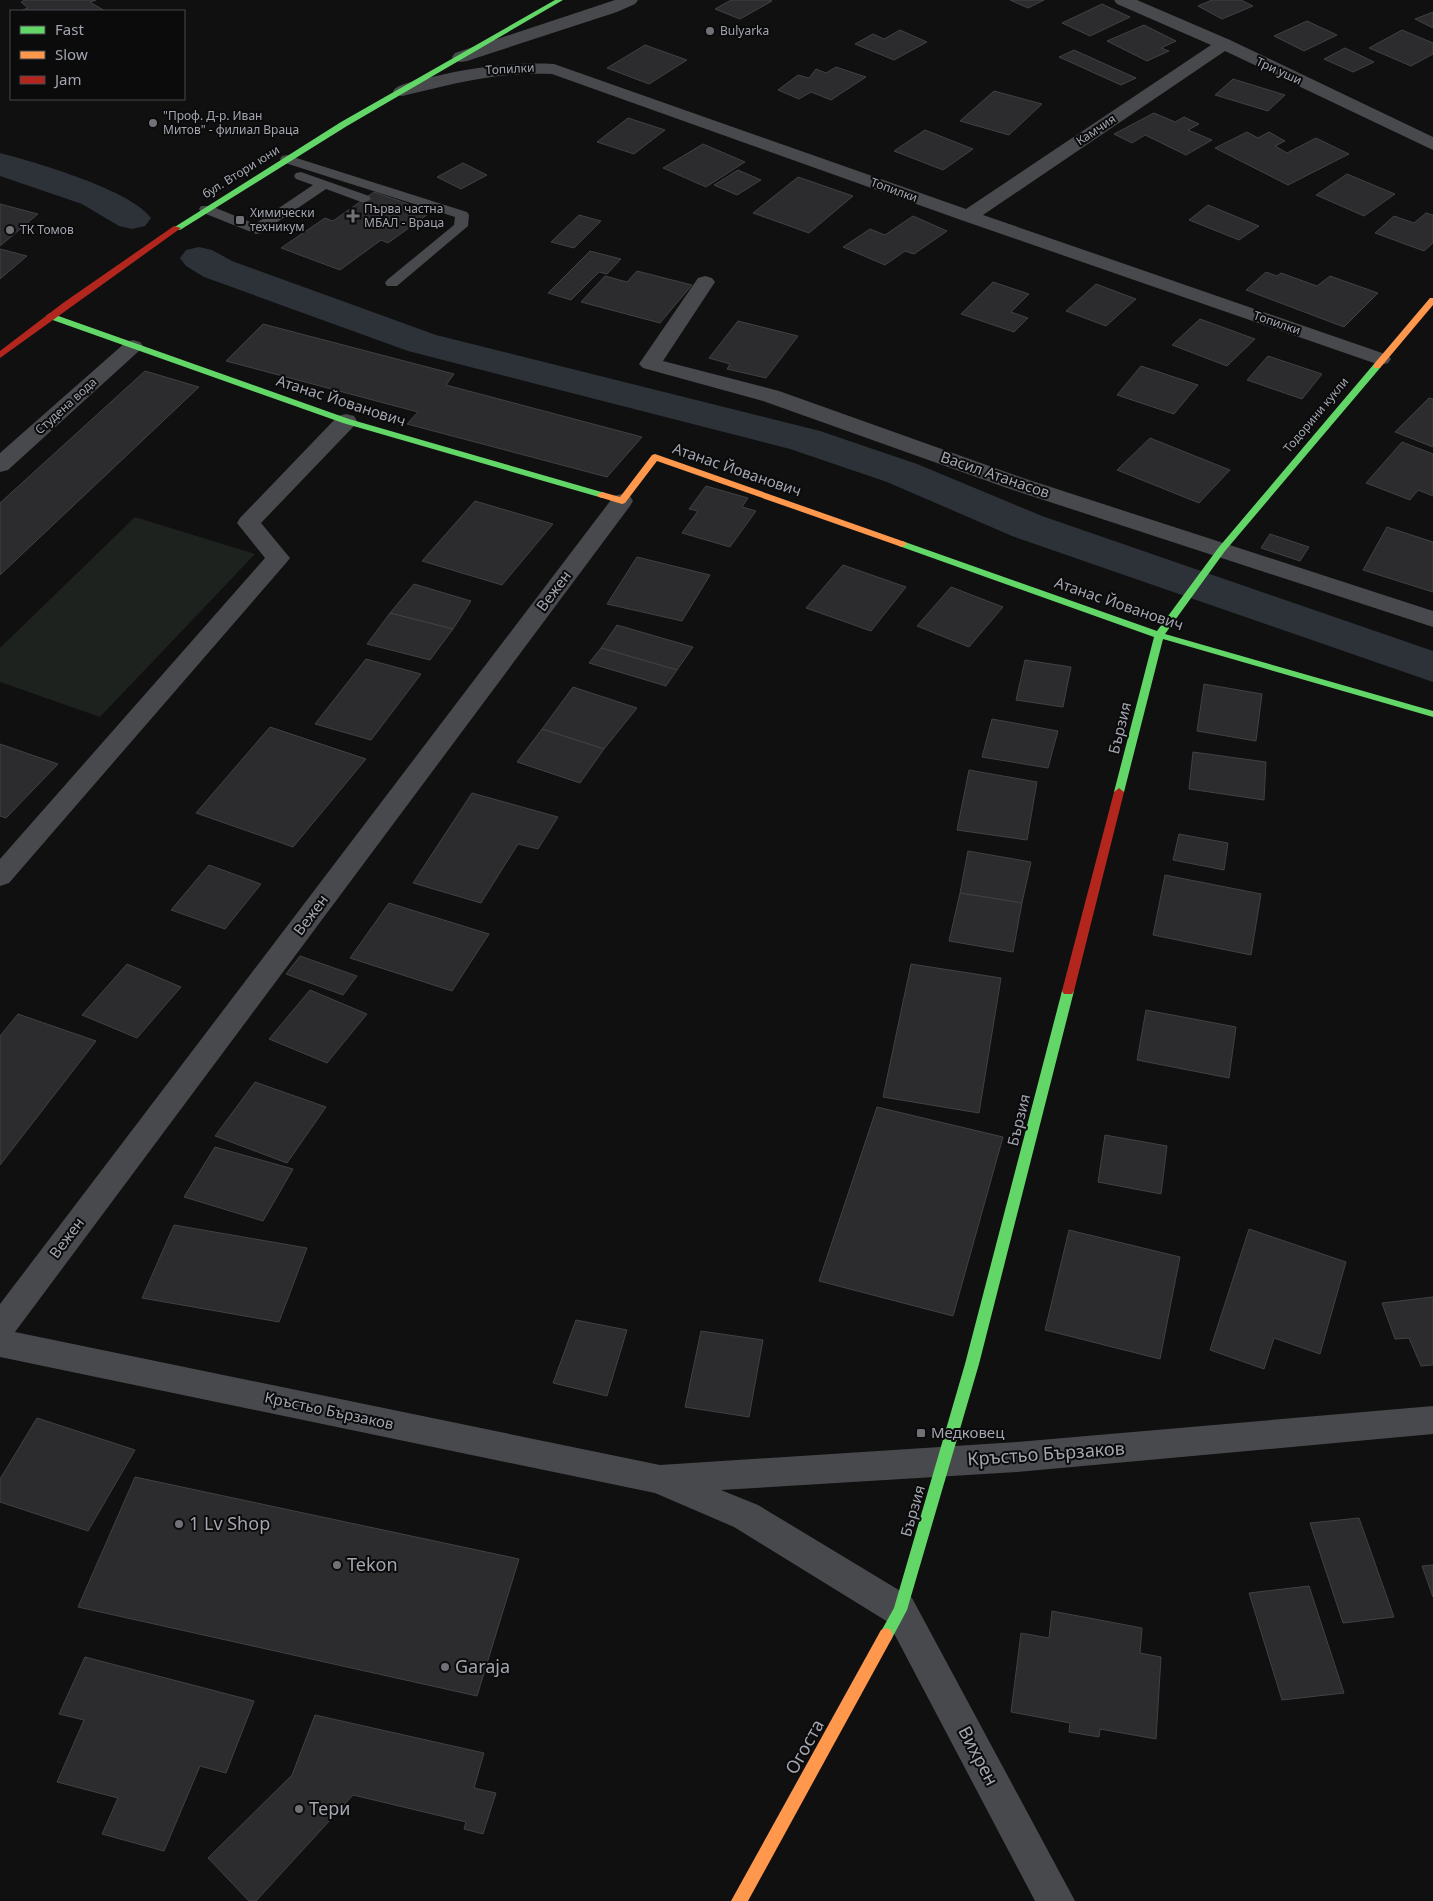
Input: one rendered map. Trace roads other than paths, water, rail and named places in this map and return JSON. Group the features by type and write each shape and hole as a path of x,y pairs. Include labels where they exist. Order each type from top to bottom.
{"street":[{"name":"бул. Втори юни","path":"0,355 50,316 206,209 402,90 560,0"},
{"path":"461,57 611,8 629,0"},
{"name":"Три уши","path":"1123,0 1224,44 1433,144"},
{"name":"Камчия","path":"968,216 1224,44"},
{"name":"Топилки","path":"402,90 455,75 481,70 554,68 968,216 1382,359"},
{"name":"Васил Атанасов","path":"705,282 650,364 771,396 1015,483 1433,619"},
{"name":"Тодорини кукли","path":"1159,635 1222,549 1433,300"},
{"name":"Атанас Йованович","path":"50,316 346,421 622,501 655,457 1159,635 1433,714"},
{"name":"Студена вода","path":"0,466 133,346"},
{"path":"0,876 278,558 248,523 346,421"},
{"name":"Вежен","path":"0,1328 622,501"},
{"name":"Бързия","path":"900,1610 977,1344 1159,635"},
{"name":"Кръстьо Бързаков","path":"0,1343 658,1479 746,1516 900,1610"},
{"name":"Кръстьо Бързаков","path":"658,1479 943,1462 1433,1420"},
{"name":"Огоста","path":"740,1901 900,1610"},
{"name":"Вихрен","path":"900,1610 1056,1901"}],"lane":[{"path":"281,163 324,184 364,199"},
{"path":"281,163 462,215 461,226 392,283"},
{"path":"206,209 256,230 324,184"}],"waterway":[{"path":"0,164 95,196 132,218"},
{"path":"199,258 218,269 422,343 805,440 902,473 1027,526 1433,667"}],"place":[{"name":"Bulyarka","path":"710,31"},
{"name":"\"Проф. Д-р. Иван Митов\" - филиал Враца","path":"153,123"},
{"name":"Първа частна МБАЛ - Враца","path":"353,216"},
{"name":"Химически техникум","path":"240,220"},
{"name":"ТК Томов","path":"10,230"},
{"name":"Медковец","path":"921,1433"},
{"name":"1 Lv Shop","path":"179,1524"},
{"name":"Tekon","path":"337,1565"},
{"name":"Garaja","path":"445,1667"},
{"name":"Тери","path":"299,1809"}]}
